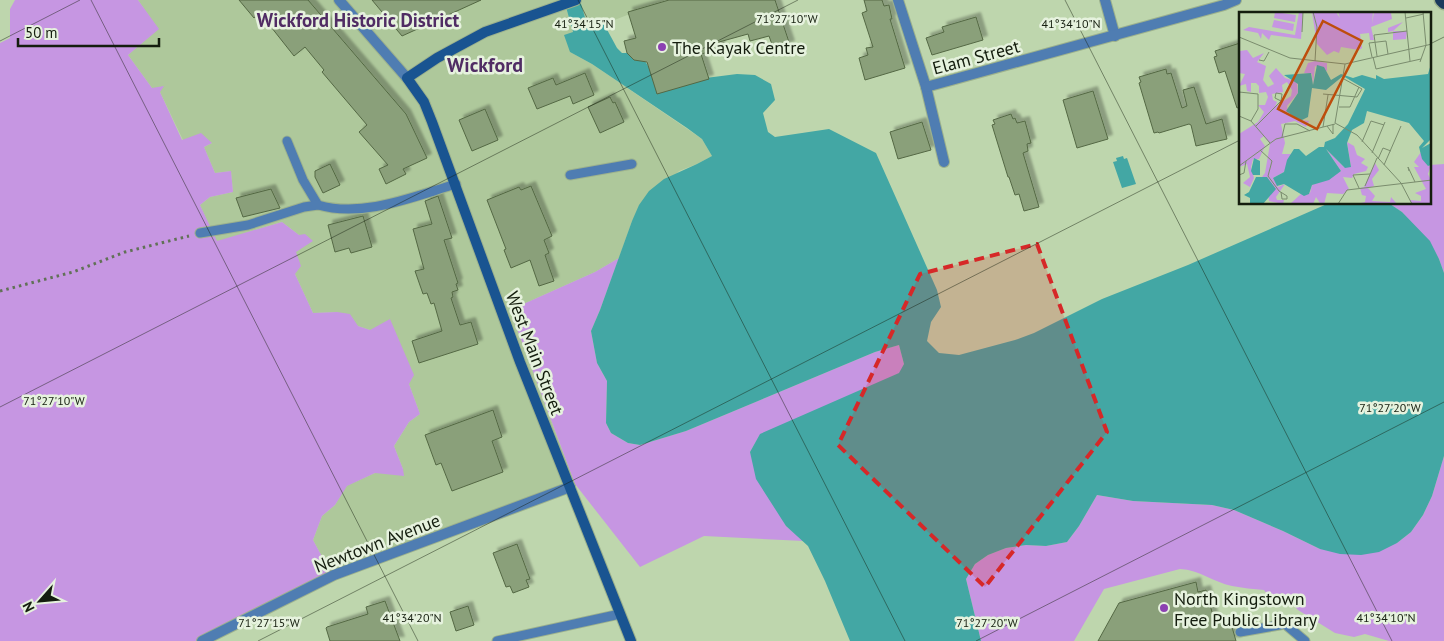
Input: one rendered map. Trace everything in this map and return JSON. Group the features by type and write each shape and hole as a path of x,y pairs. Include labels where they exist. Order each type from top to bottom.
{"main road":[{"path":"407,78 437,58 484,32 576,0"},
{"path":"1441,0 1444,3"},
{"name":"West Main Street","path":"407,78 424,102 456,184 495,295 631,641"}],"street":[{"path":"339,0 407,78"},
{"path":"898,0 926,88 944,162"},
{"path":"1104,0 1115,36"},
{"name":"Elam Street","path":"926,88 1115,36 1236,0"},
{"name":"Newtown Avenue","path":"202,641 334,575 570,487"}],"lane":[{"path":"287,141 303,180 318,205"},
{"path":"570,175 632,164"},
{"path":"200,233 248,225 304,207 318,205 344,209 376,207 456,184"},
{"path":"496,641 620,614"},
{"path":"1240,632 1285,624 1305,641"}],"path":[{"path":"0,291 73,272 125,252 200,233"}],"highlighted area":[{"path":"1037,244 1107,432 985,587 838,445 920,274"}],"shaded area":[{"path":"15,0 138,0 159,29 128,55 152,88 164,86 160,92 182,140 201,133 212,143 204,147 215,173 231,171 233,192 210,197 200,205 217,241 282,222 299,235 305,234 313,241 296,252 301,266 295,274 313,313 337,312 350,314 358,326 370,330 390,319 414,375 409,384 420,414 409,422 394,446 404,476 375,473 347,486 335,505 322,516 313,540 332,575 206,641 0,641 0,43 10,38 10,9"},
{"path":"138,0 564,0 573,33 570,52 592,64 702,139 712,156 679,171 632,221 619,258 595,272 510,310 575,484 332,575 313,540 322,516 335,505 346,486 375,473 403,469 394,446 409,422 420,414 409,384 370,330 358,326 337,312 313,313 295,274 299,235 282,222 217,242 200,205 210,197 233,192 231,171 215,173 204,147 212,143 183,140 160,92 152,88 128,55 158,29"},
{"path":"580,0 666,0 604,24 588,28"},
{"path":"1444,164 1444,273 1439,259 1402,212 1392,205 1432,205 1432,165"},
{"path":"619,258 591,331 597,363 607,381 606,423 611,433 628,443 640,445 686,431 875,352 899,345 904,364 900,373 760,435 750,452 786,526 804,541 704,536 640,567 575,484 510,310 595,272"},
{"path":"1444,456 1444,641 1389,641 1365,634 1354,637 1335,633 1298,610 1282,593 1271,599 1264,590 1232,586 1180,569 1104,589 1074,641 981,641 966,579 975,564 988,555 1006,548 1026,545 1046,546 1067,542 1079,526 1097,495 1133,501 1212,505 1234,510 1320,549 1397,543 1411,532 1423,515 1432,496"}],"water":[{"path":"564,0 580,0 588,28 604,24 617,48 622,53 640,53 650,69 698,79 737,74 755,75 771,84 775,100 763,113 768,132 775,137 829,129 876,153 937,290 941,307 931,322 927,341 939,353 959,355 1034,333 1102,299 1188,265 1325,205 1392,205 1402,212 1430,241 1444,273 1444,456 1432,496 1423,515 1411,532 1397,543 1379,552 1361,555 1340,554 1320,549 1234,510 1212,505 1133,501 1097,495 1079,526 1067,542 1046,546 1026,545 1006,548 988,555 975,564 966,579 981,641 850,641 808,546 786,526 756,479 750,452 760,434 899,373 904,364 899,345 875,352 686,431 640,445 628,443 611,433 606,423 607,381 597,363 591,331 639,205 649,191 664,179 712,156 702,139 687,128 592,64 570,52 564,35 573,32"},
{"path":"1123,156 1124,159 1127,158 1136,184 1122,188 1113,162 1117,161 1116,158"}],"building":[{"path":"239,0 308,0 406,114 427,158 403,169 406,174 386,184 379,169 388,165 359,132 367,125 322,72 324,70 305,47 294,56 260,13 254,18"},
{"path":"372,0 481,0 402,36"},
{"path":"669,0 775,0 790,45 774,50 769,36 750,41 748,34 719,42 721,49 701,54 709,79 657,94 647,62 634,60 627,53 624,41 636,38 628,12"},
{"path":"864,0 882,0 884,6 889,5 892,19 890,19 905,68 865,80 859,58 868,55 866,48 873,47 862,13 867,11"},
{"path":"976,17 983,40 932,55 926,38 944,32 942,27"},
{"path":"1239,43 1239,107 1237,108 1225,71 1219,73 1214,57 1217,56 1215,51"},
{"path":"1166,69 1167,74 1171,73 1182,108 1187,106 1183,90 1194,87 1206,124 1222,119 1227,139 1196,146 1191,125 1189,124 1154,133 1139,83 1141,82 1139,77"},
{"path":"585,73 594,95 573,104 570,96 537,109 528,88 553,78 556,85"},
{"path":"1093,91 1108,139 1077,148 1063,100"},
{"path":"610,97 613,103 615,102 624,122 600,133 588,107"},
{"path":"485,109 498,140 472,151 459,120"},
{"path":"1011,114 1017,123 1025,121 1031,143 1027,144 1028,151 1023,153 1039,207 1024,211 1019,194 1015,195 1008,177 992,125 995,124 993,120"},
{"path":"922,122 931,150 898,159 890,132"},
{"path":"330,164 340,185 323,193 315,177 315,171"},
{"path":"531,186 552,236 544,240 549,253 545,255 554,281 539,286 530,260 511,268 504,250 506,249 487,200 519,187 521,190"},
{"path":"271,189 280,208 243,217 236,198"},
{"path":"438,196 452,238 444,240 458,283 456,284 458,290 452,292 453,297 451,298 460,325 471,322 478,344 419,363 412,341 442,331 434,303 431,304 427,293 423,294 415,271 424,269 413,229 432,224 425,201"},
{"path":"363,216 372,247 351,253 349,248 335,252 328,225"},
{"path":"493,410 502,437 492,441 503,472 452,491 441,463 436,465 425,435"},
{"path":"517,544 530,579 526,580 529,587 513,593 510,586 506,587 493,553"},
{"name":"North Kingstown Free Public Library","path":"1196,582 1198,592 1206,590 1215,623 1230,620 1236,641 1098,641 1119,603"},
{"path":"385,601 400,641 330,641 327,627 368,614 366,607"},
{"path":"468,606 474,625 456,631 450,612"}],"place":[{"name":"The Kayak Centre","path":"662,47"},
{"name":"North Kingstown Free Public Library","path":"1164,608"}],"district":[{"name":"Wickford Historic District","path":"358,20"},
{"name":"Wickford","path":"485,65"}]}
